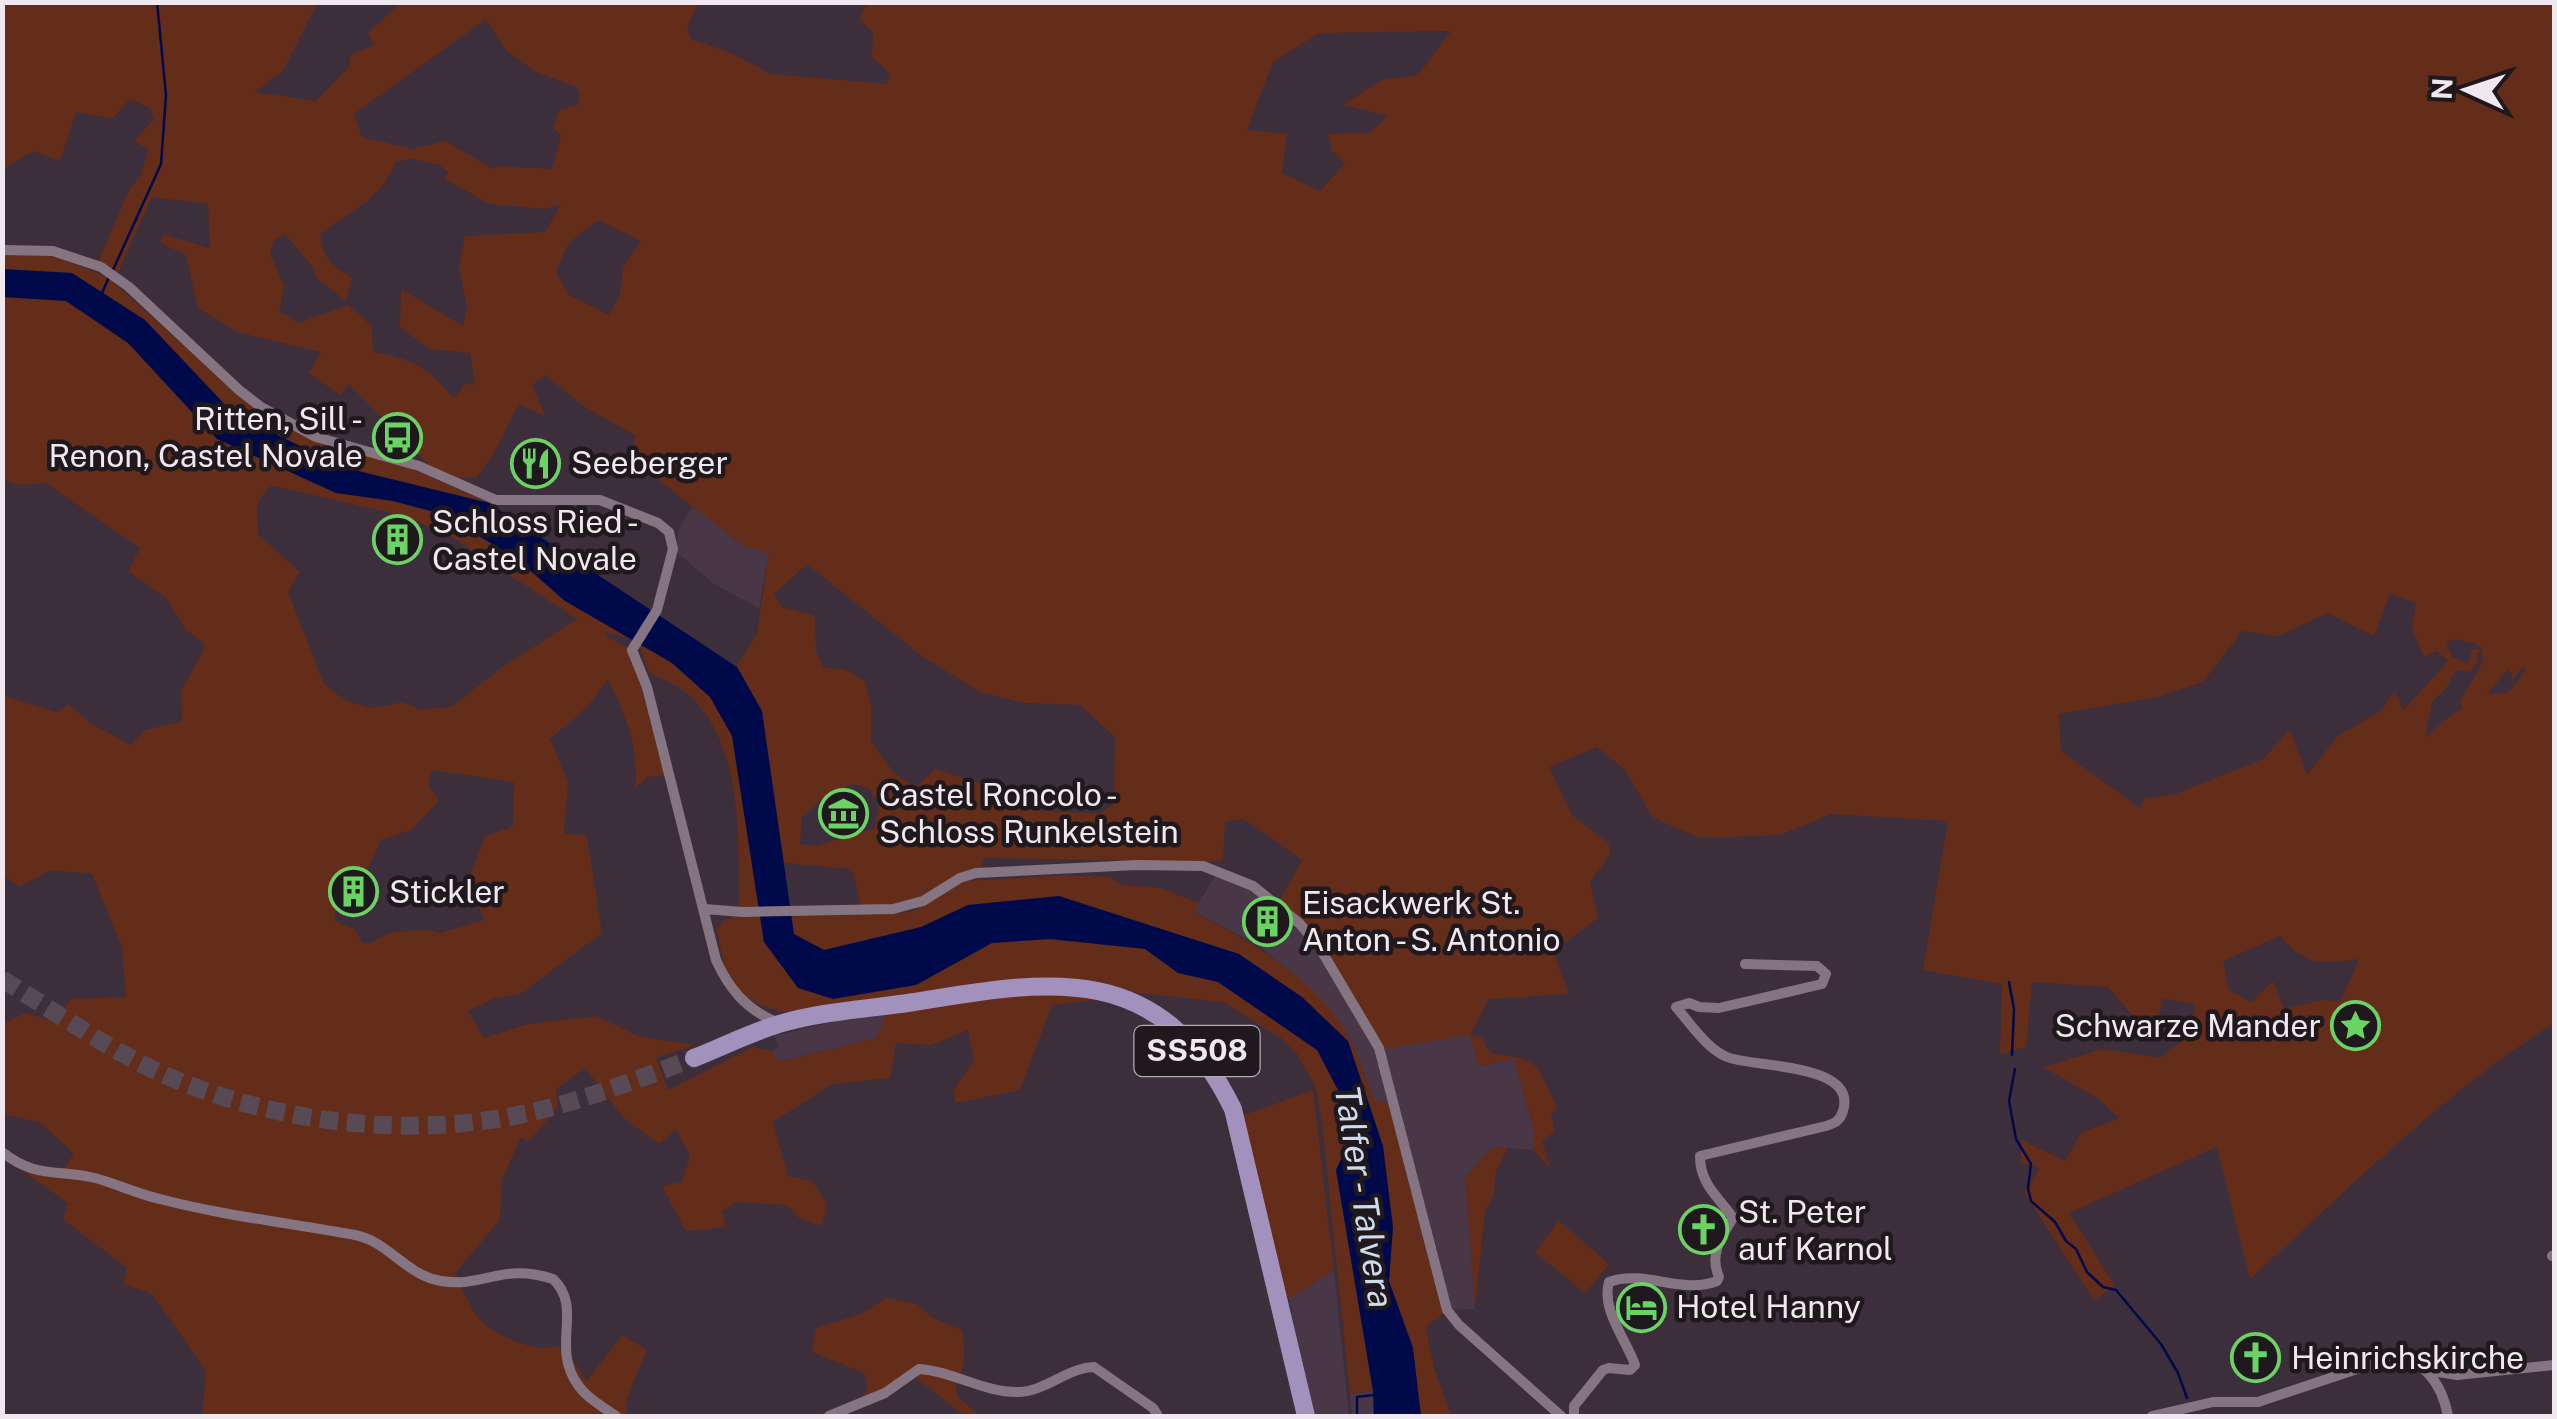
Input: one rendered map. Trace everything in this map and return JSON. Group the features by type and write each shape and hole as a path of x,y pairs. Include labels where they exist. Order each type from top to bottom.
{"main road":[{"name":"SS508","path":"694,1058 754,1027 1013,985 1062,984 1126,999 1157,1016 1204,1059 1233,1108 1306,1416"}],"street":[{"path":"2,250 54,251 112,275 239,390 316,437 419,466 496,500 600,500 658,523 669,532 674,549 657,610 633,648 647,686 716,960 729,988 747,1004 754,1027"},
{"path":"704,909 743,912 909,906 976,873 1137,865 1203,866 1252,886 1281,906 1318,945 1379,1048 1445,1305 1459,1325 1561,1416"},
{"path":"1574,1416 1574,1406 1602,1370 1630,1370 1636,1364 1615,1323 1608,1284 1626,1276 1696,1288 1717,1281 1715,1254 1733,1218 1708,1189 1700,1156 1805,1133 1836,1122 1844,1108 1838,1087 1818,1072 1722,1056 1676,1007 1689,1003 1718,1008 1822,984 1826,978 1817,966 1745,964"},
{"path":"2,1152 22,1168 94,1178 159,1199 294,1227 359,1235 374,1240 416,1272 436,1280 474,1280 514,1271 553,1279 566,1296 564,1349 575,1381 582,1391 616,1416"},
{"path":"2152,1416 2213,1402 2258,1402 2386,1358 2400,1357 2426,1370 2457,1375 2554,1365"},
{"path":"828,1416 885,1393 919,1369 970,1384 1018,1392 1033,1390 1077,1369 1094,1367 1153,1408 1158,1416"},
{"path":"2426,1370 2442,1392 2448,1416"},
{"path":"2442,1392 2457,1375"}],"shaded area":[{"path":"402,2 698,3 687,28 691,39 727,51 771,74 886,84 891,74 872,57 873,32 859,19 867,3 2554,3 2554,1023 2435,1111 2250,1279 2217,1147 2069,1213 2115,1286 2094,1300 2024,1192 2040,1168 2020,1162 2022,1140 2065,1161 2081,1133 2120,1118 2097,1098 2043,1067 2102,1049 2160,1058 2193,1032 2195,1004 2163,998 2159,1015 2133,1016 2108,987 2032,982 2026,1047 2000,1054 2002,984 1923,970 1948,821 1831,814 1780,835 1700,838 1653,818 1625,770 1597,747 1549,767 1572,815 1609,844 1610,854 1590,882 1598,918 1553,951 1569,994 1489,999 1470,1035 1482,1038 1490,1053 1528,1061 1540,1072 1557,1107 1551,1114 1555,1132 1542,1140 1551,1169 1533,1150 1533,1127 1514,1059 1479,1066 1469,1035 1383,1049 1319,945 1278,903 1302,860 1244,819 1225,822 1223,860 984,858 981,868 904,904 861,906 852,869 784,863 761,710 737,666 757,633 769,552 745,547 630,458 636,436 585,407 545,375 532,385 546,417 519,404 477,477 452,478 431,467 349,384 340,395 309,373 321,352 237,332 198,308 186,255 161,243 162,234 210,248 208,204 152,197 118,273 98,262 130,188 141,176 148,149 134,141 154,119 150,108 130,99 113,118 76,112 60,161 34,151 7,166 3,176 3,3 317,3 283,71 254,92 316,101 350,66 350,55 374,45 368,33","holes":["486,19 506,50 536,72 576,87 580,94 578,105 559,110 553,128 561,135 552,169 493,169 445,141 412,149 362,137 354,114","1451,31 1418,75 1381,80 1343,105 1388,116 1369,133 1328,134 1332,151 1345,163 1320,191 1282,173 1287,134 1247,130 1273,62 1319,33","412,159 441,165 448,173 444,178 489,204 546,209 561,205 545,232 465,236 459,267 467,308 463,326 401,289 400,327 429,349 470,353 475,385 466,383 454,398 419,366 373,353 372,326 348,305 298,323 279,311 284,286 270,253 274,240 285,234 312,266 317,279 346,301 352,277 329,261 320,234 364,203 383,184 395,162","598,220 641,241 623,267 620,295 609,315 569,295 556,272 569,242","807,564 922,656 980,692 1024,703 1080,705 1115,737 1114,803 1099,814 1035,810 987,786 935,769 916,787 895,774 871,742 871,707 865,681 844,669 823,668 816,651 815,616 782,607 774,594","2390,594 2416,603 2412,628 2424,657 2437,651 2448,661 2403,711 2395,691 2382,710 2338,736 2307,775 2290,730 2263,759 2173,795 2145,798 2140,808 2061,751 2059,714 2157,697 2203,682 2242,631 2278,636 2328,613 2374,636","2457,639 2481,646 2483,662 2460,701 2462,709 2425,737 2432,702 2445,690 2456,670 2469,672 2476,665 2479,649 2472,649 2468,664 2452,657 2446,642","2522,667 2526,670 2509,692 2487,694 2509,668 2513,679","853,784 869,788 879,804 875,828 816,846 800,844 802,817 825,796","2280,936 2299,953 2316,961 2359,959 2341,1001 2322,1000 2284,1009 2273,981 2251,1002 2229,990 2223,961"]},
{"path":"2,255 57,257 109,278 238,395 315,439 401,464 489,503 342,467 232,412 145,320 72,273 3,269"},
{"path":"3,297 66,301 128,343 217,439 393,501 442,514 517,559 565,601 638,640 672,663 710,697 732,736 764,942 916,985 992,943 1050,939 1145,949 1178,973 1218,982 1318,1050 1338,1090 1349,1142 1336,1170 1373,1391 1350,1394 1322,1123 1316,1088 1297,1054 1282,1039 1223,1002 1129,992 1091,982 1106,999 1052,1005 1020,1090 955,1103 954,1090 974,1060 968,1030 931,1045 896,1043 890,1078 832,1084 773,1122 788,1176 812,1181 827,1204 822,1226 799,1218 787,1205 736,1202 722,1211 726,1227 686,1231 662,1186 682,1182 690,1156 676,1129 659,1144 624,1118 585,1068 556,1089 558,1107 529,1141 520,1138 502,1180 500,1220 455,1273 484,1323 525,1345 556,1346 568,1352 587,1381 622,1335 647,1350 627,1398 626,1416 202,1416 206,1371 152,1294 123,1284 127,1268 63,1219 68,1203 24,1172 63,1169 74,1154 41,1123 3,1114 2,1024 25,1013 54,1021 71,999 126,997 122,947 92,874 52,870 19,886 3,875 3,696 57,712 68,704 93,725 131,745 145,730 182,721 181,690 204,650 204,643 186,630 166,598 128,571 140,548 46,483 20,485 3,480","holes":["270,485 404,516 452,537 577,619 504,666 451,707 419,710 403,702 372,708 346,701 324,684 288,592 300,572 258,535 257,503","604,632 637,640 649,672 689,695 721,742 735,798 740,915 724,920 717,930 724,964 737,988 753,1001 795,1013 884,1009 885,1018 876,1038 779,1062 772,1051 753,1047 668,1090 656,1058 696,1045 641,1037 596,1016 528,1024 483,1038 468,1011 492,999 520,994 602,933 587,836 564,833 568,782 550,739 588,706 608,679 630,732 635,788 648,777 669,775 632,650","432,770 514,782 513,827 485,836 468,882 484,920 440,933 391,932 363,943 353,928 334,921 342,880 367,870 381,840 411,830 439,801 428,784"]},
{"path":"693,506 769,552 759,608 714,584 675,551 679,528"},
{"path":"1218,871 1253,886 1469,1035 1480,1066 1514,1059 1533,1127 1533,1150 1493,1147 1465,1177 1475,1309 1447,1310 1374,1100 1350,1039 1337,1019 1299,979 1259,946 1194,911"},
{"path":"1066,875 1111,877 1122,885 1160,888 1199,903 1194,912 1283,965 1338,1020 1354,1048 1374,1100 1394,1106 1447,1310 1426,1327 1434,1368 1451,1416 1421,1416 1413,1348 1389,1281 1393,1227 1383,1146 1348,1041 1239,954 1059,897 968,905 921,927 823,950 794,934 791,916 911,912 966,881"},
{"path":"884,1009 885,1018 876,1038 778,1062 772,1051 779,1046 774,1036"},
{"path":"1313,1090 1334,1270 1284,1302 1242,1116"},
{"path":"1493,1147 1508,1148 1495,1174 1494,1195 1485,1210 1475,1309 1465,1177"},
{"path":"1559,1221 1609,1264 1585,1293 1535,1252"},
{"path":"1334,1270 1349,1416 1306,1416 1286,1328 1294,1325 1289,1298"},
{"path":"886,1298 917,1304 931,1317 962,1330 964,1359 955,1387 959,1398 980,1416 965,1416 915,1377 841,1416 812,1416 861,1400 868,1389 864,1373 812,1352 816,1328 861,1314"},
{"path":"1373,1391 1374,1416 1352,1416 1350,1394"}],"water":[{"name":"Talfer - Talvera","path":"2,269 72,273 145,320 232,412 342,467 489,503 737,667 762,711 794,934 824,950 921,927 968,905 1059,896 1239,954 1302,997 1348,1041 1383,1146 1393,1227 1389,1281 1413,1348 1421,1416 1374,1416 1336,1170 1349,1142 1338,1090 1317,1050 1218,982 1178,973 1145,949 1050,939 992,943 916,985 833,999 798,988 764,942 732,736 710,697 672,663 565,601 517,559 442,514 393,501 336,493 217,439 128,343 66,301 3,297"}],"waterway":[{"path":"113,270 161,164 166,95 157,2"},
{"path":"102,293 109,277"},
{"path":"2009,982 2014,1009 2012,1055"},
{"path":"2015,1069 2009,1101 2016,1139 2031,1164 2031,1201 2055,1222 2076,1249 2087,1272 2103,1287 2116,1290 2161,1344 2187,1398"},
{"path":"1357,1416 1357,1397 1373,1395"}],"tunnel":[{"path":"2,979 105,1043 178,1081 262,1108 351,1123 440,1125 509,1117 590,1096 694,1058"}],"place":[{"name":"Ritten, Sill - Renon, Castel Novale","path":"398,437"},
{"name":"Seeberger","path":"536,463"},
{"name":"Schloss Ried - Castel Novale","path":"397,540"},
{"name":"Castel Roncolo - Schloss Runkelstein","path":"844,813"},
{"name":"Stickler","path":"354,892"},
{"name":"Eisackwerk St. Anton - S. Antonio","path":"1267,921"},
{"name":"Schwarze Mander","path":"2356,1026"},
{"name":"St. Peter auf Karnol","path":"1703,1230"},
{"name":"Hotel Hanny","path":"1641,1307"},
{"name":"Heinrichskirche","path":"2256,1358"}]}
